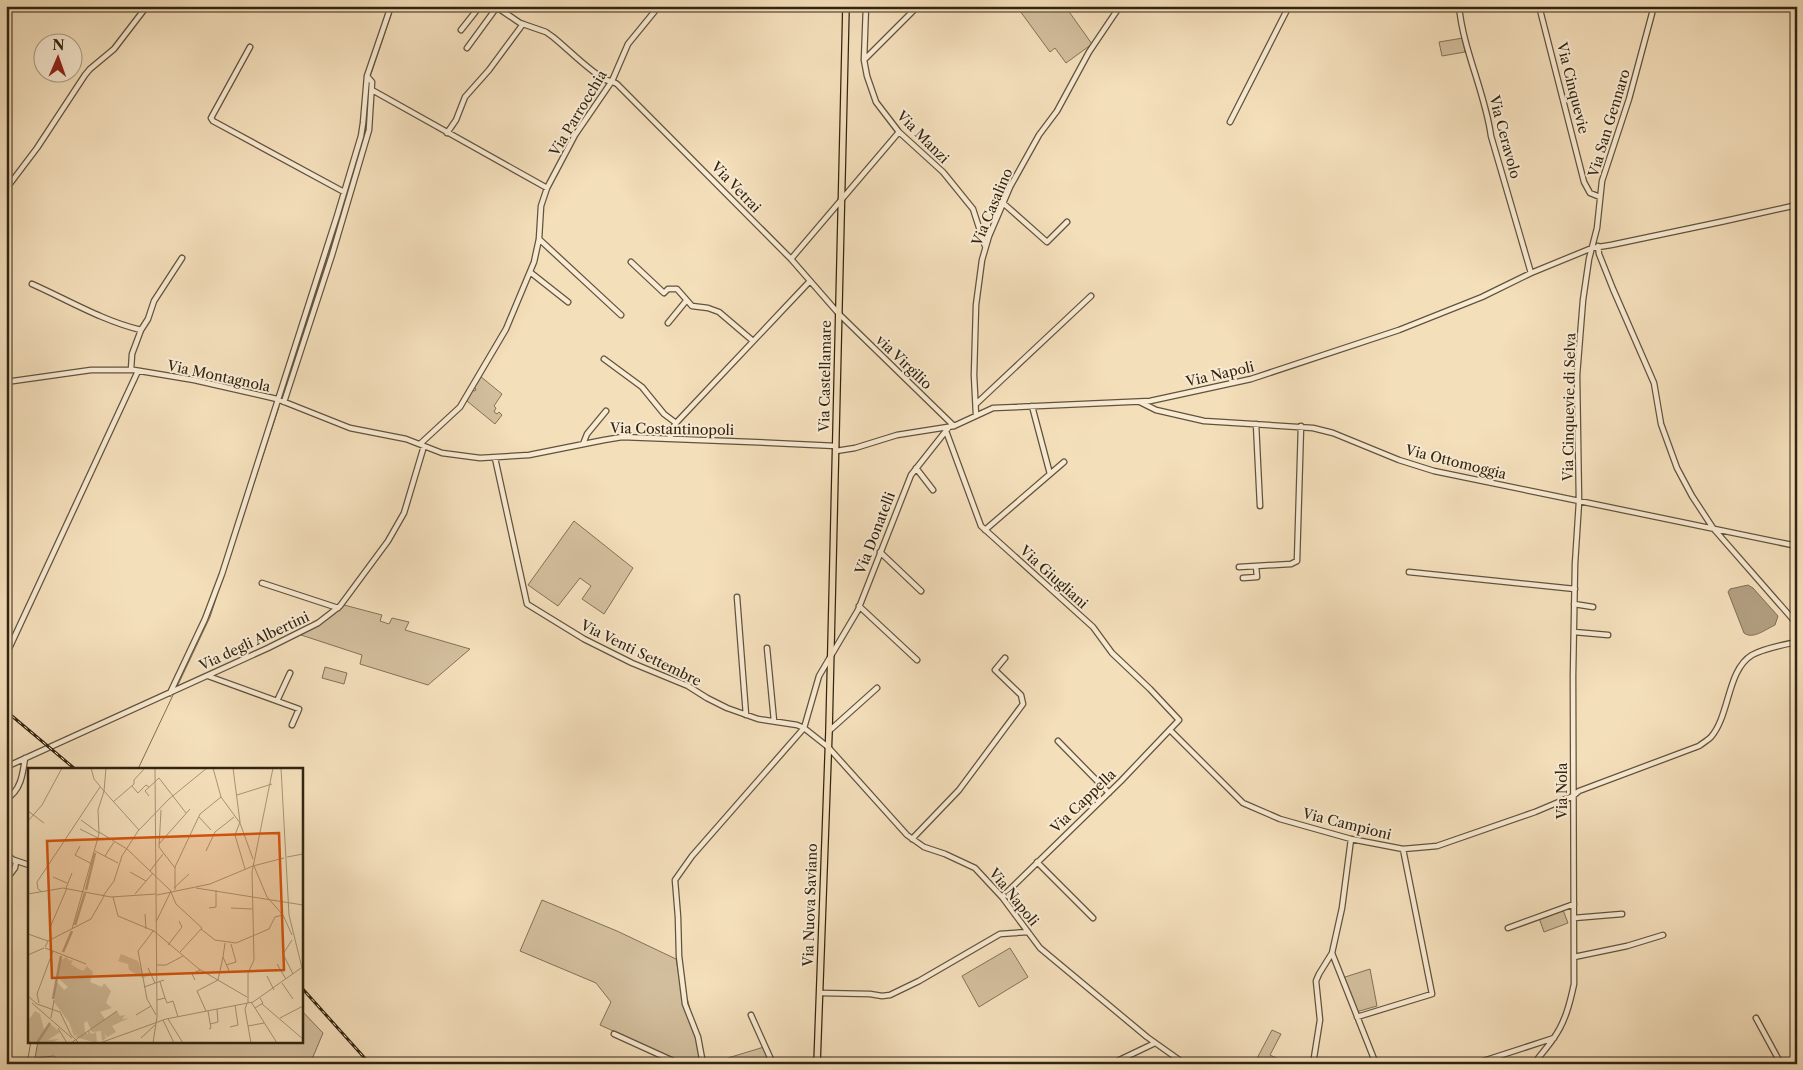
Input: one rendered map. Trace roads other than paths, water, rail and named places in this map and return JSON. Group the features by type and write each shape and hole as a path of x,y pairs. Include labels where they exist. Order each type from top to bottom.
{"main road":[{"name":"Via Castellamare","path":"828,747 843,199 846,6"},
{"name":"Via Nuova Saviano","path":"817,1064 828,747"}],"street":[{"path":"6,189 85,75 114,49 146,6"},
{"path":"281,401 362,130 368,78 390,6"},
{"path":"461,30 480,6"},
{"name":"Via Parrocchia","path":"422,445 453,414 464,400 506,329 538,249 541,206 547,188 575,135 612,81 628,44 659,6"},
{"name":"Via Manzi","path":"866,6 864,60 867,76 876,102 899,132 943,172 972,210 986,247"},
{"path":"864,60 918,6"},
{"name":"Via Casalino","path":"976,415 974,375 976,306 986,247 1010,186 1057,111 1080,67 1120,6"},
{"path":"1230,122 1289,6"},
{"name":"Via Ceravolo","path":"1459,6 1462,30 1488,115 1491,136 1531,273"},
{"name":"Via Cinquevie","path":"1539,6 1584,182 1590,193 1600,197"},
{"name":"Via San Gennaro","path":"1592,248 1597,228 1602,181 1630,99 1654,6"},
{"path":"467,48 496,7"},
{"name":"Via Vetrai","path":"496,7 509,17 554,37 597,73 608,81 612,81 648,113 792,259 839,314"},
{"path":"447,132 456,120 465,97 489,70 524,24"},
{"path":"250,48 211,118 213,121 344,192"},
{"path":"174,691 220,582 332,255 370,130 372,82 368,78"},
{"path":"372,90 547,188"},
{"path":"792,259 899,132"},
{"path":"1003,203 1047,242 1067,222"},
{"name":"Via Napoli","path":"836,448 855,448 896,434 952,426 993,408 1140,402 1251,379 1399,330 1598,246 1621,243 1797,205"},
{"path":"539,239 621,315"},
{"path":"1598,246 1599,254 1623,314 1654,383 1661,424 1677,468 1696,503 1713,528 1797,624"},
{"name":"Via Cinquevie di Selva","path":"1579,508 1577,375 1583,300 1592,248"},
{"path":"131,370 132,354 154,301 182,258"},
{"path":"631,262 664,293 668,289 678,289 692,306 708,308 719,312 753,341"},
{"path":"530,272 568,302"},
{"path":"670,439 671,431 676,423 810,280"},
{"path":"32,284 96,313 141,330"},
{"path":"976,404 1091,296"},
{"path":"668,323 686,301"},
{"name":"via Virgilio","path":"839,314 952,426"},
{"path":"604,359 642,387 664,414 676,423"},
{"name":"Via Montagnola","path":"6,382 92,370 138,371 194,380 281,401 350,428 398,437 422,445"},
{"path":"6,655 138,371"},
{"name":"Via Ottomoggia","path":"1140,402 1156,410 1204,421 1301,426 1325,430 1399,460 1434,471 1797,546"},
{"path":"1032,406 1050,474"},
{"path":"583,444 587,434 606,411"},
{"path":"1256,424 1260,506"},
{"name":"Via Donatelli","path":"804,728 819,676 859,606 911,475 952,426"},
{"path":"1239,567 1291,564 1297,561 1301,426"},
{"name":"Via Giugliani","path":"946,432 981,526 1093,627 1112,653 1179,720"},
{"name":"Via Costantinopoli","path":"422,445 450,454 495,458 529,455 622,437 836,448"},
{"name":"Via degli Albertini","path":"6,767 208,676 318,623 338,608 388,541 404,513 422,445"},
{"name":"Via Venti Settembre","path":"495,458 528,604 608,652 672,678 707,698 746,715 804,728 828,747"},
{"path":"985,530 1064,462"},
{"path":"916,468 933,490"},
{"name":"Via Nola","path":"1534,1064 1554,1038 1564,1018 1572,995 1574,957 1574,588 1579,508"},
{"path":"880,552 921,591"},
{"path":"1243,578 1256,577 1256,566"},
{"path":"1409,572 1574,588"},
{"path":"262,583 338,608"},
{"path":"737,597 746,715"},
{"path":"1574,604 1593,607"},
{"path":"859,606 917,660"},
{"path":"1574,632 1608,635"},
{"name":"Via Campioni","path":"1170,730 1243,803 1280,819 1351,840 1403,849 1437,846 1535,812 1574,796 1578,791 1699,746 1711,737 1719,723 1738,671 1751,656 1767,649 1797,642"},
{"path":"767,648 774,722"},
{"path":"912,839 959,790 1024,704 1020,695 995,670 1004,658"},
{"path":"277,701 290,673"},
{"path":"208,676 299,709 292,725"},
{"path":"829,731 878,688"},
{"name":"Via Cappella","path":"1002,897 1109,793 1179,720"},
{"path":"703,1064 698,1037 685,1004 679,956 675,880 692,856 804,728"},
{"path":"1058,741 1109,793"},
{"name":"Via Napoli","path":"828,747 912,839 924,847 945,854 975,868 1002,897 1040,948 1155,1043 1185,1064"},
{"path":"6,799 13,794 22,776 25,758"},
{"path":"1313,1064 1320,1020 1316,981 1332,953 1342,908 1351,840"},
{"path":"1357,1017 1432,994 1403,849"},
{"path":"6,854 14,860 28,865"},
{"path":"6,880 15,868 16,862 14,860"},
{"path":"1037,862 1093,918"},
{"path":"1508,928 1574,904"},
{"path":"1574,918 1622,914"},
{"path":"820,993 890,995 919,981 1000,934 1028,932"},
{"path":"1574,957 1627,946 1663,935"},
{"path":"1332,953 1376,1064"},
{"path":"751,1015 772,1064"},
{"path":"1756,1018 1781,1064"},
{"path":"614,1034 680,1064"},
{"path":"1474,1064 1554,1038"},
{"path":"1111,1064 1155,1043"}],"waterway":[{"path":"370,77 394,6"},
{"path":"282,398 359,154 367,118 368,89"},
{"path":"177,687 210,617 279,407"},
{"path":"138,768 174,693"},
{"path":"27,1064 31,1042"}],"railway":[{"path":"6,711 74,768"},
{"path":"302,988 370,1064"}]}
